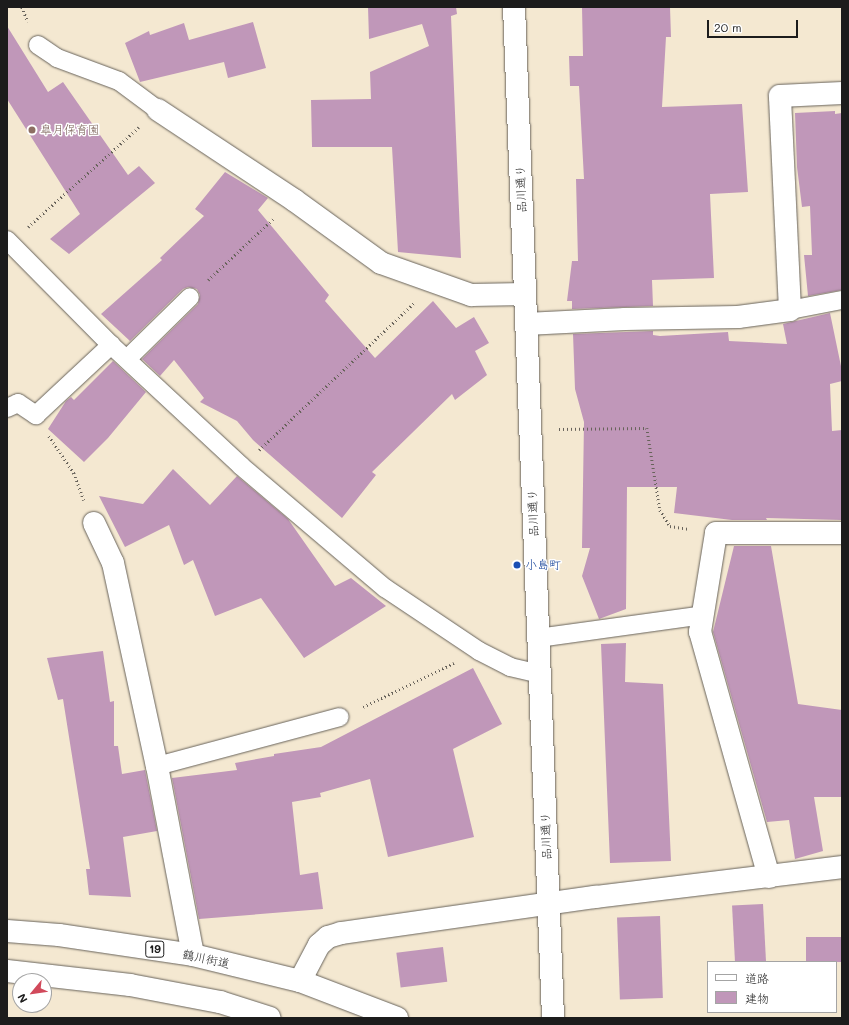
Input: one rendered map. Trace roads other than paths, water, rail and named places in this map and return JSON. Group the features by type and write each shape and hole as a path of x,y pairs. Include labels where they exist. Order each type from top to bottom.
{"street":[{"name":"品川通り","path":"514,7 552,1018"},
{"path":"526,324 625,319 738,317 790,310 780,96 842,92"},
{"path":"158,110 294,200 381,263 471,295 525,294"},
{"path":"94,523 113,563 157,766 193,955"},
{"path":"769,877 700,632 716,533 842,533"},
{"path":"300,981 319,945 328,937 341,933 548,904 842,867"},
{"name":"鶴川街道","path":"7,931 59,935 193,955 300,981 397,1018"},
{"path":"7,971 130,985 220,1002 270,1018"}],"lane":[{"path":"38,45 57,58 119,81 158,110"},
{"path":"10,249 241,466 385,588 480,651 510,667 540,674"},
{"path":"127,359 190,297"},
{"path":"790,310 842,300"},
{"path":"7,408 18,403 36,415 111,345"},
{"path":"538,638 703,615"},
{"path":"157,766 340,717"}],"place":[{"name":"皐月保育園","path":"32,130"},
{"name":"小島町","path":"517,565"}]}
